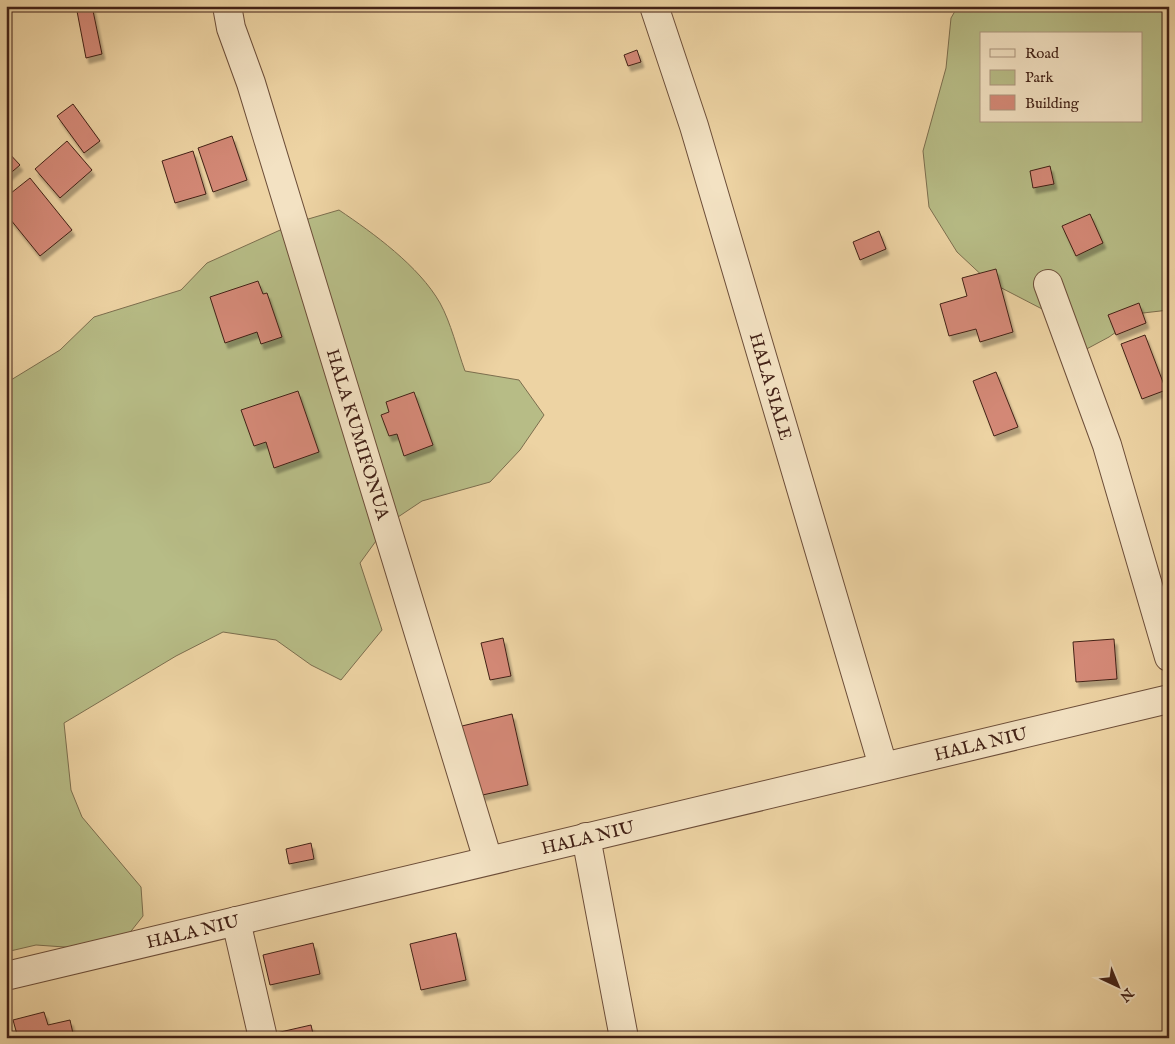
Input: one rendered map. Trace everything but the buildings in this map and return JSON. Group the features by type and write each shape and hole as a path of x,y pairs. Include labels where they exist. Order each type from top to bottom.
{"street":[{"name":"HALA KUMIFONUA","path":"227,6 231,28 251,82 488,860"},
{"name":"HALA SIALE","path":"654,6 694,126 883,766"},
{"path":"1048,284 1107,444 1169,657"},
{"path":"1168,699 1169,669"},
{"name":"HALA NIU","path":"6,976 1168,699"},
{"path":"586,837 624,1038"},
{"path":"236,920 263,1038"}],"green space":[{"path":"958,6 1169,6 1169,310 1143,313 1109,337 1081,352 1044,310 988,281 957,252 929,207 923,151 946,68 951,18"},
{"path":"339,210 408,263 431,289 447,319 465,371 519,380 544,415 520,450 490,482 422,501 389,523 360,563 382,630 341,680 311,665 276,640 223,632 176,656 64,723 71,790 82,817 141,887 143,916 128,935 93,949 36,945 6,952 6,383 60,350 94,317 181,290 207,263 298,222"}]}
